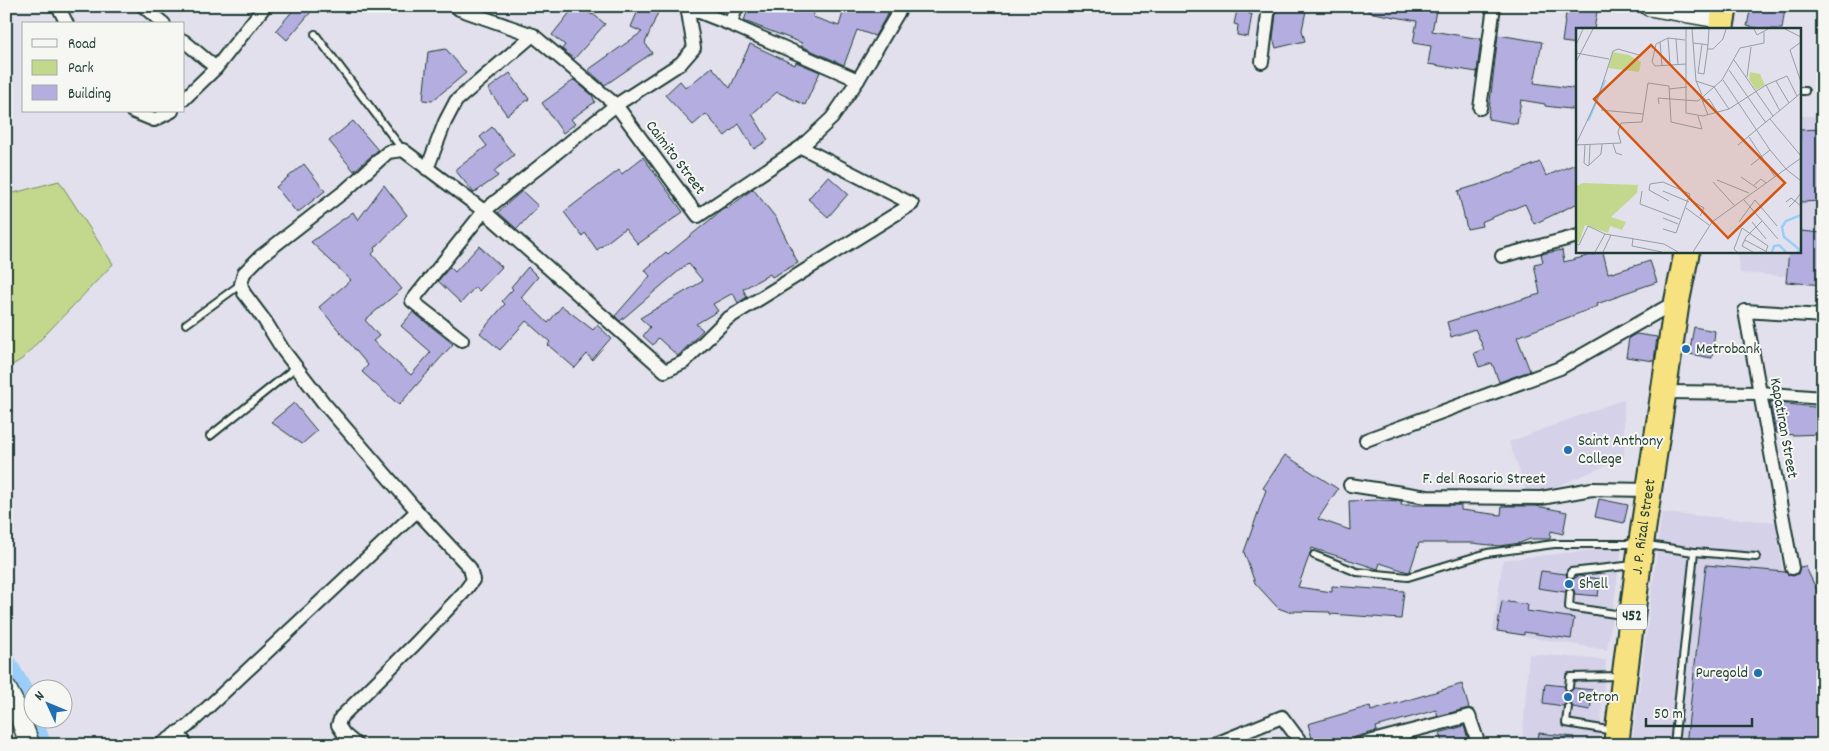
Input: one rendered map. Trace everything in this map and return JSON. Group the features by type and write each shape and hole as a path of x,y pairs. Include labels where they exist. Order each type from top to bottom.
{"highway":[{"name":"J. P. Rizal Street","path":"1617,738 1649,490 1677,301 1687,252"}],"street":[{"path":"58,6 66,22"},
{"path":"142,6 162,22"},
{"path":"185,98 216,68 265,6"},
{"name":"Caimito Street","path":"456,6 459,9 533,35 616,105 698,216 801,147 832,118 858,80 902,6"},
{"path":"730,24 737,6"},
{"path":"1262,62 1269,6"},
{"path":"1480,108 1494,6"},
{"path":"1649,6 1723,18"},
{"path":"687,7 858,80"},
{"path":"462,340 412,301 484,211 616,105 681,63 694,48 687,7"},
{"path":"427,169 456,101 533,35"},
{"path":"185,42 216,68"},
{"path":"134,112 154,120 170,112"},
{"path":"357,745 344,734 338,725 342,717 410,649 473,580 470,568 417,512 323,402 296,367 244,293 240,284 244,274 261,256 316,215 388,152 403,150 484,211 665,371 684,362 727,320 912,204 801,147"},
{"path":"1502,256 1576,237"},
{"path":"1366,440 1560,368 1677,301"},
{"name":"Kapatiran Street","path":"1792,568 1745,311 1823,316"},
{"path":"1664,392 1760,393 1823,398"},
{"name":"F. del Rosario Street","path":"1350,485 1427,497 1541,498 1592,489 1649,490"},
{"path":"160,745 188,726 417,512"},
{"path":"6,688 16,707 30,745"},
{"path":"1357,745 1469,716 1479,745"},
{"path":"1213,745 1282,717 1303,745"},
{"path":"178,732 186,745"}],"lane":[{"path":"316,34 403,150"},
{"path":"186,324 240,284"},
{"path":"210,436 296,367"},
{"path":"1314,555 1357,572 1408,577 1487,553 1554,544 1640,554 1694,552 1756,557"},
{"path":"1674,745 1694,552"},
{"path":"1571,575 1571,572 1640,554"},
{"path":"1570,593 1569,607 1632,617"},
{"path":"1569,687 1570,677 1624,676"},
{"path":"1568,707 1566,723 1617,738"}],"shaded area":[{"path":"1802,116 1823,116 1823,279 1740,273 1737,252 1802,252"},
{"name":"Saint Anthony College","path":"1624,399 1624,458 1529,498 1509,442"},
{"path":"1662,513 1775,522 1782,570 1806,565 1823,600 1823,745 1632,745"},
{"path":"1622,547 1607,650 1493,631 1503,560"},
{"path":"1529,654 1606,660 1599,745 1522,745"}],"green space":[{"path":"59,181 113,264 22,359 6,369 6,195"}],"building":[{"path":"297,6 316,6 287,40 276,30"},
{"path":"575,6 581,6 605,24 574,59 562,49 565,45 552,35"},
{"path":"640,6 649,6 659,10 645,43 652,53 605,85 588,70 642,32 631,27"},
{"path":"749,6 816,6 813,17 839,26 845,6 892,6 875,36 857,30 844,65 801,46 802,43 744,21"},
{"path":"1238,6 1250,6 1249,14 1252,14 1248,37 1237,35 1238,25 1234,24"},
{"path":"1277,6 1307,6 1302,30 1305,41 1276,48 1273,38"},
{"path":"1368,6 1437,6 1432,31 1481,39 1477,72 1428,64 1431,46 1413,43 1417,21 1368,12"},
{"path":"1567,6 1598,6 1594,28 1576,28 1576,44 1562,42"},
{"path":"1751,6 1785,8 1782,28 1747,26"},
{"path":"1498,35 1542,42 1534,83 1576,89 1576,110 1545,106 1545,104 1521,100 1517,124 1488,119"},
{"path":"750,44 795,65 796,62 820,72 805,105 777,92 752,114 768,140 754,149 739,124 725,136 706,114 693,125 665,95 680,81 686,88 712,67 730,88"},
{"path":"446,49 466,73 432,101 423,100 428,52"},
{"path":"510,73 529,99 507,115 488,89"},
{"path":"574,80 592,95 595,102 571,119 575,124 563,133 542,103"},
{"path":"353,121 378,150 354,171 329,141"},
{"path":"492,127 514,155 494,171 498,176 474,193 455,170 487,146 480,137"},
{"path":"1823,129 1823,201 1802,202 1802,130"},
{"path":"643,157 683,212 638,244 625,228 597,250 585,233 582,236 564,212 619,170 622,174"},
{"path":"1540,162 1546,176 1576,164 1576,204 1534,224 1525,204 1481,222 1482,226 1467,229 1458,191"},
{"path":"304,164 325,191 297,213 276,187"},
{"path":"828,176 848,194 828,217 808,199"},
{"path":"384,185 407,215 374,249 375,251 372,254 402,289 365,320 379,336 373,341 411,375 431,352 401,326 413,312 453,344 399,405 362,372 368,365 319,307 351,280 311,242 353,212 358,220"},
{"path":"753,189 776,218 798,263 772,277 770,274 743,289 747,297 738,303 733,293 713,304 718,311 696,324 703,330 678,356 658,338 653,345 643,336 650,327 640,318 703,281 688,263 620,321 615,316 650,276 645,270 726,207 727,209"},
{"path":"522,191 538,206 517,229 498,212"},
{"path":"1802,231 1823,233 1823,285 1786,282 1789,252 1802,252"},
{"path":"479,246 502,267 479,291 475,287 461,303 438,281 450,267 455,272"},
{"path":"1562,250 1564,262 1603,252 1608,273 1650,261 1657,282 1619,295 1597,304 1598,306 1517,337 1530,371 1499,382 1492,363 1479,367 1474,353 1484,349 1475,329 1451,337 1447,322 1540,294 1534,264 1543,262 1541,254"},
{"path":"528,267 538,277 521,297 548,323 562,306 593,330 597,325 611,338 592,360 587,354 575,368 548,345 550,342 526,321 500,350 480,333 505,304 502,301"},
{"path":"1694,327 1715,331 1712,358 1689,354"},
{"path":"1636,334 1657,337 1654,361 1626,357 1629,338"},
{"path":"1770,402 1823,408 1823,434 1794,435 1776,433"},
{"path":"294,403 317,431 302,444 271,422"},
{"path":"1285,455 1338,489 1318,519 1350,530 1349,501 1378,500 1402,501 1401,505 1461,505 1461,510 1501,515 1502,506 1536,506 1567,512 1563,534 1551,531 1550,539 1530,539 1520,543 1499,546 1472,543 1419,543 1410,571 1408,572 1380,563 1378,569 1312,548 1298,587 1332,592 1332,586 1404,591 1401,619 1330,614 1330,612 1289,612 1278,608 1255,583 1244,552 1266,490 1263,488"},
{"path":"1599,499 1628,505 1624,523 1595,517"},
{"name":"Puregold","path":"1706,565 1785,572 1793,576 1798,574 1800,567 1805,566 1823,602 1823,745 1686,745"},
{"name":"Shell","path":"1541,571 1566,574 1567,578 1571,580 1579,576 1600,579 1598,596 1575,594 1571,588 1565,592 1538,588"},
{"path":"1502,601 1528,605 1527,611 1574,618 1571,639 1524,632 1524,635 1497,631"},
{"path":"1462,684 1469,708 1438,716 1436,710 1376,727 1377,731 1355,737 1347,743 1346,738 1314,745 1308,724 1370,706 1371,711"},
{"name":"Petron","path":"1545,684 1564,686 1568,692 1574,688 1593,690 1590,710 1573,707 1569,702 1563,706 1543,703"},
{"path":"1464,726 1470,745 1443,745 1439,733"},
{"path":"1539,733 1574,737 1573,745 1537,745"}],"waterway":[{"path":"6,657 22,685"},
{"path":"38,728 44,745"}],"place":[{"name":"Metrobank","path":"1686,349"},
{"name":"Saint Anthony College","path":"1568,450"},
{"name":"Shell","path":"1569,584"},
{"name":"Puregold","path":"1758,673"},
{"name":"Petron","path":"1568,697"}]}
